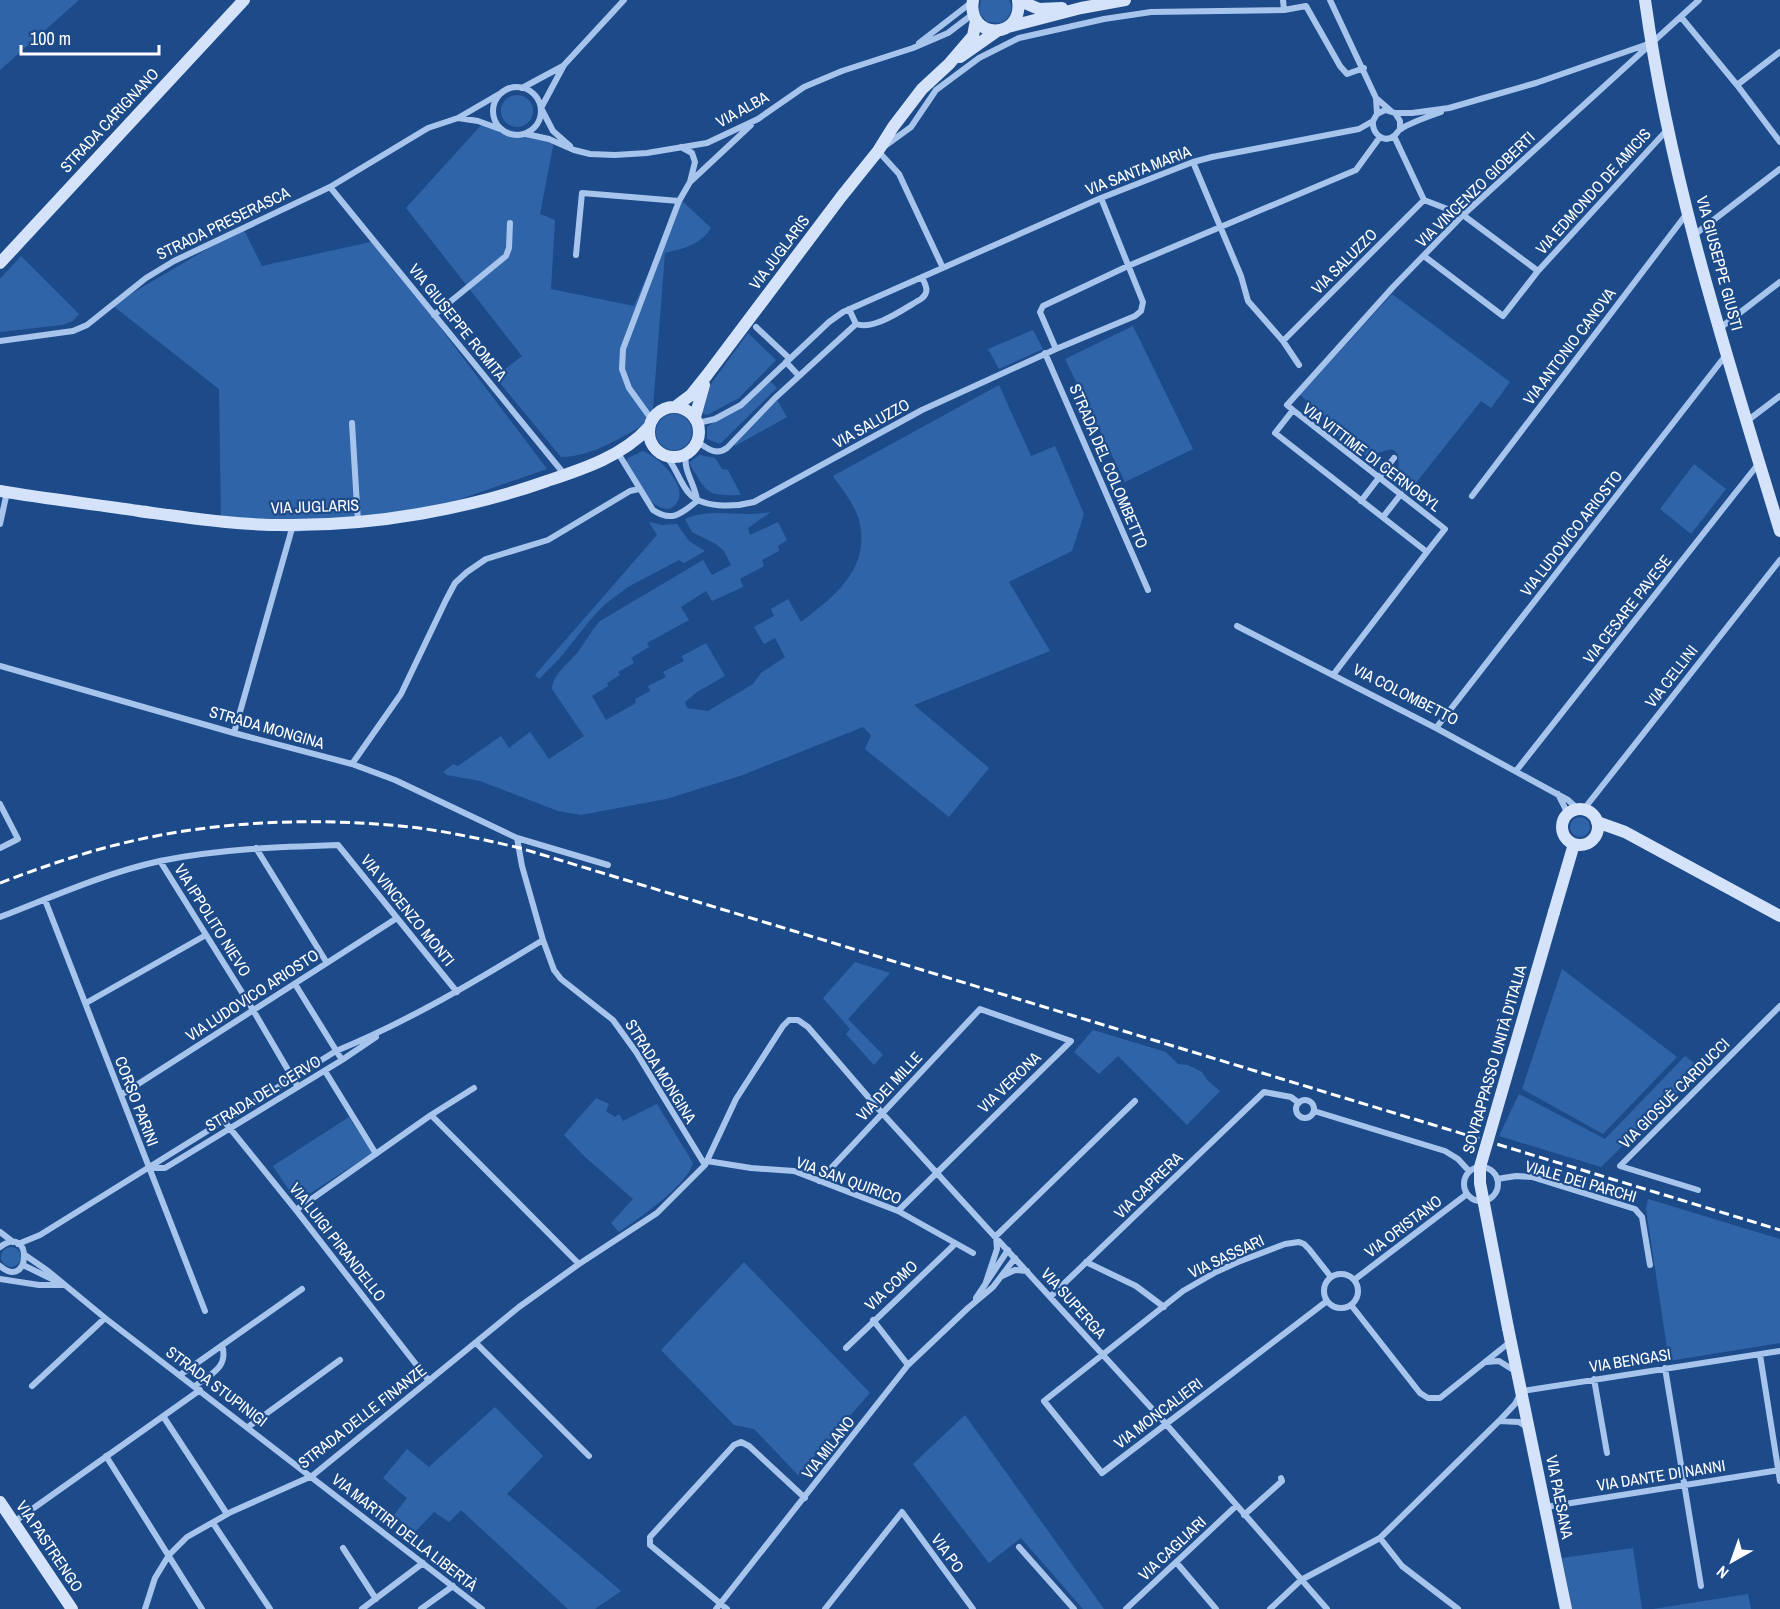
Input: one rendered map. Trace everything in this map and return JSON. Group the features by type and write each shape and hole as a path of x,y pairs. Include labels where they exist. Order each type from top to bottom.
{"street":[{"name":"STRADA CARIGNANO","path":"0,263 244,0"},
{"path":"458,118 478,121 508,134 517,136 526,134 538,124 541,108 564,65 624,0"},
{"path":"974,9 985,28 1002,29 1017,16 1018,0"},
{"name":"VIA JUGLARIS","path":"1018,0 1039,9 1082,8"},
{"name":"VIA JUGLARIS","path":"949,64 1002,29 1082,8 1125,0"},
{"path":"1283,0 1284,10"},
{"path":"1330,0 1364,68 1376,98 1374,130 1380,137 1394,136 1424,200"},
{"name":"VIA GIUSEPPE GIUSTI","path":"1645,0 1668,129 1688,212 1726,354 1780,531"},
{"name":"VIA VINCENZO GIOBERTI","path":"1293,410 1287,405 1393,287 1462,215 1700,0"},
{"name":"VIA JUGLARIS","path":"878,151 910,127 936,90 980,58 1019,38 1104,19 1151,12 1284,10 1306,6 1340,66 1347,74 1364,68"},
{"name":"VIA JUGLARIS","path":"675,407 691,395 707,375 878,151 922,88 949,64 973,36 974,9"},
{"name":"VIA ALBA","path":"913,48 974,9"},
{"name":"VIA ALBA","path":"526,134 549,139 590,154 647,153 707,142 758,119 804,87 948,33 974,9"},
{"path":"1681,17 1780,142"},
{"name":"VIA SANTA MARIA","path":"1394,136 1400,129 1449,108 1536,83 1651,43"},
{"path":"1737,85 1780,52"},
{"path":"522,88 564,65"},
{"path":"500,129 493,115 496,99 501,93 511,88 522,88 531,92 538,99 553,131 574,150"},
{"name":"STRADA PRESERASCA","path":"0,341 73,331 87,325 146,278 174,261 330,187 428,128 458,118 501,93"},
{"path":"1376,98 1400,121 1400,129"},
{"name":"VIA SANTA MARIA","path":"696,420 715,419 741,405 829,322 849,309 1101,198 1193,162 1359,129 1385,110 1413,113 1449,108"},
{"path":"690,182 758,119"},
{"name":"VIA EDMONDO DE AMICIS","path":"1424,256 1503,316 1538,271 1668,129"},
{"path":"1056,348 1040,312 1043,306 1220,226 1356,170 1380,137"},
{"path":"707,142 715,154 712,161"},
{"path":"680,147 692,153 695,162 690,182 679,201 623,349 622,369 629,388 651,423 651,443 674,464 687,492 698,501"},
{"path":"878,151 899,174 943,268"},
{"path":"1193,162 1241,276 1248,301 1283,341 1299,365"},
{"path":"1695,235 1780,169"},
{"name":"VIA GIUSEPPE ROMITA","path":"330,187 565,475"},
{"path":"576,255 582,193 679,201"},
{"name":"VIA SALUZZO","path":"698,501 723,505 744,505 754,502 922,410 1056,348 1135,316 1141,311 1143,302 1101,198"},
{"name":"VIA EDMONDO DE AMICIS","path":"1424,200 1462,215 1538,271"},
{"name":"VIA SALUZZO","path":"1283,341 1424,200"},
{"name":"VIA ANTONIO CANOVA","path":"1472,496 1688,212"},
{"path":"434,315 506,256 510,248 510,224"},
{"path":"849,309 856,324 864,327 875,324 921,299 927,293 922,278"},
{"path":"1720,328 1780,282"},
{"path":"698,442 714,452 723,451 856,324"},
{"path":"756,327 799,376"},
{"name":"STRADA DEL COLOMBETTO","path":"1045,353 1148,590"},
{"name":"VIA LUDOVICO ARIOSTO","path":"1436,728 1726,354"},
{"name":"VIA JUGLARIS","path":"696,420 707,375"},
{"path":"1747,422 1780,396"},
{"path":"651,423 661,411 675,407 689,411 696,420 700,436 698,442 686,455 673,458 666,456"},
{"name":"VIA VITTIME DI CERNOBYL","path":"1333,675 1445,529 1293,410 1275,433 1427,552"},
{"path":"352,423 358,522"},
{"name":"VIA JUGLARIS","path":"3,492 220,521 293,525 358,522 420,513 522,490 620,452 637,441 651,423"},
{"name":"VIA JUGLARIS","path":"620,452 655,449"},
{"path":"620,452 653,510 661,515 674,516 698,501"},
{"path":"686,455 686,469 695,486 698,501"},
{"path":"1361,501 1394,458"},
{"name":"VIA CESARE PAVESE","path":"1516,771 1759,463"},
{"path":"352,764 401,694 455,583 486,559 548,540 630,491 639,489"},
{"path":"0,524 3,492"},
{"path":"1383,517 1401,494"},
{"path":"234,732 293,525"},
{"name":"VIA CELLINI","path":"1581,809 1780,560"},
{"name":"VIA COLOMBETTO","path":"1238,626 1436,728 1592,814 1597,822 1638,839 1780,916"},
{"name":"STRADA MONGINA","path":"0,666 352,764 395,780 518,837 608,865"},
{"path":"1557,794 1566,810 1562,831 1566,839 1574,844"},
{"path":"0,804 18,839 0,848"},
{"path":"1564,817 1568,813 1581,809"},
{"path":"1593,840 1598,829 1597,822"},
{"name":"VIA COLOMBETTO","path":"1574,844 1586,844 1593,840 1617,836 1638,839"},
{"name":"STRADA MONGINA","path":"518,837 522,866 554,970 561,979 613,1020 636,1052 691,1146 706,1163"},
{"name":"SOVRAPPASSO UNITÀ D'ITALIA","path":"1522,1391 1510,1342 1480,1183 1480,1167 1574,844"},
{"name":"VIA VINCENZO MONTI","path":"256,848 338,845 457,992"},
{"path":"0,917 98,880 160,861 256,848 327,963"},
{"name":"VIA IPPOLITO NIEVO","path":"160,861 254,1010 298,1087"},
{"name":"CORSO PARINI","path":"45,900 205,1311"},
{"name":"VIA LUDOVICO ARIOSTO","path":"121,1095 398,918"},
{"path":"86,1003 206,935"},
{"name":"STRADA DEL CERVO","path":"25,1253 33,1239 336,1051 386,1030 457,992 543,940"},
{"path":"295,984 342,1060"},
{"name":"VIA GIOSUÈ CARDUCCI","path":"1698,1190 1620,1166 1780,1006"},
{"name":"VIA DEI MILLE","path":"819,1181 980,1009"},
{"name":"VIA VERONA","path":"898,1211 1071,1041 980,1009"},
{"name":"STRADA DELLE FINANZE","path":"145,1609 155,1578 170,1555 187,1537 227,1514 312,1476 519,1307 657,1213 706,1163 736,1099 783,1026 789,1020 798,1020"},
{"name":"VIA SUPERGA","path":"798,1020 808,1027 882,1113 1166,1424 1327,1609"},
{"name":"STRADA DEL CERVO","path":"149,1168 165,1168 325,1071 386,1030"},
{"path":"325,1071 376,1154"},
{"path":"296,1210 474,1088"},
{"name":"VIA CAPRERA","path":"1050,1297 1264,1092 1291,1097 1299,1103"},
{"path":"1304,1100 1310,1101 1314,1106 1314,1111 1307,1118 1300,1116 1297,1108 1304,1100"},
{"path":"985,1286 997,1249 996,1236 1135,1101"},
{"path":"1314,1111 1445,1151 1458,1159 1469,1171 1464,1180 1467,1194 1478,1200 1491,1198 1498,1187 1497,1179"},
{"path":"431,1116 579,1264"},
{"name":"VIA LUIGI PIRANDELLO","path":"224,1121 429,1381"},
{"name":"VIA SAN QUIRICO","path":"706,1163 794,1171 898,1211 973,1254"},
{"name":"VIALE DEI PARCHI","path":"1469,1171 1477,1167 1485,1167 1493,1171 1497,1179 1516,1176 1532,1177 1635,1209 1642,1217 1650,1265"},
{"name":"VIA ORISTANO","path":"1354,1280 1467,1194"},
{"path":"0,1232 15,1243"},
{"name":"STRADA DEL CERVO","path":"1,1244 33,1239"},
{"name":"STRADA STUPINIGI","path":"15,1243 105,1318 312,1476"},
{"name":"VIA SASSARI","path":"1102,1473 1044,1401 1184,1291 1238,1262 1292,1243 1304,1244 1331,1277"},
{"name":"VIA COMO","path":"846,1348 955,1244"},
{"name":"VIA MILANO","path":"968,1308 1008,1250"},
{"path":"0,1266 12,1271 23,1265 25,1253"},
{"name":"VIA MILANO","path":"718,1606 908,1365 993,1287 1015,1258"},
{"path":"1086,1262 1136,1286 1164,1306"},
{"name":"STRADA STUPINIGI","path":"23,1265 64,1285"},
{"path":"1001,1276 1015,1270 1027,1271"},
{"path":"1343,1274 1354,1280 1358,1291 1351,1305 1339,1308 1327,1301 1324,1289 1331,1277 1343,1274"},
{"path":"0,1279 39,1285 64,1285"},
{"path":"180,1375 302,1289"},
{"name":"VIA MONCALIERI","path":"1102,1473 1327,1301"},
{"path":"1351,1305 1423,1396 1433,1399 1440,1398 1510,1342"},
{"path":"33,1386 105,1318"},
{"path":"873,1320 908,1365"},
{"path":"476,1343 589,1456"},
{"path":"14,1522 163,1416 198,1388 223,1362 225,1354 222,1345"},
{"name":"VIA BENGASI","path":"1522,1391 1780,1351"},
{"path":"1760,1354 1780,1480"},
{"path":"248,1427 340,1360"},
{"path":"1483,1363 1494,1360 1503,1362 1514,1369 1519,1377"},
{"path":"1665,1368 1701,1586"},
{"path":"1594,1379 1607,1453"},
{"path":"1270,1609 1301,1580 1380,1538 1499,1421 1515,1404 1522,1391"},
{"name":"VIA PAESANA","path":"1522,1391 1546,1507 1563,1608"},
{"path":"163,1416 227,1514"},
{"path":"1499,1421 1519,1422 1530,1429"},
{"path":"727,1609 718,1606 650,1545 650,1538 734,1445 741,1442 749,1446 805,1498"},
{"path":"106,1456 202,1609"},
{"name":"VIA DANTE DI NANNI","path":"1546,1507 1779,1470"},
{"name":"VIA MARTIRI DELLA LIBERTÀ","path":"312,1476 482,1609"},
{"path":"1244,1515 1282,1481 1281,1478"},
{"name":"VIA PASTRENGO","path":"0,1502 72,1609"},
{"name":"VIA CAGLIARI","path":"1126,1609 1236,1506"},
{"name":"VIA PO","path":"825,1609 902,1512 973,1609"},
{"path":"213,1523 270,1609"},
{"path":"1380,1538 1402,1566 1458,1609"},
{"path":"1019,1547 1074,1609"},
{"path":"343,1548 376,1599"},
{"path":"1176,1562 1216,1609"},
{"path":"362,1609 423,1563"},
{"path":"422,1609 453,1586"}],"shaded area":[{"path":"0,0 79,0 0,70"},
{"path":"981,0 1009,0 1011,7 1007,19 1001,23 987,22 979,12"},
{"path":"517,95 529,99 533,111 529,123 517,127 505,123 501,111 505,99"},
{"path":"483,123 554,141 540,214 555,220 551,289 634,306 680,199 711,228 697,242 665,253 652,420 608,444 585,453 561,457 495,377 522,356 406,208"},
{"path":"243,228 262,266 375,241 547,469 420,513 291,533 221,521 219,389 112,305"},
{"path":"21,256 79,314 73,321 62,325 0,332 0,279"},
{"path":"1392,294 1510,382 1491,408 1481,401 1407,494 1389,480 1399,467 1398,454 1392,449 1366,456 1325,426 1324,415 1300,395"},
{"path":"1133,326 1193,449 1125,482 1065,359"},
{"path":"1033,330 1043,349 999,369 988,349"},
{"path":"748,333 776,360 739,398 707,415 699,412 700,399"},
{"path":"770,381 777,388 720,444 707,439 707,427"},
{"path":"999,385 1031,456 1055,446 1084,514 1072,551 1009,582 1050,651 914,705 989,768 949,817 865,749 871,735 863,727 740,776 666,799 581,815 558,811 480,781 447,775 443,772 453,764 458,766 501,736 509,748 530,732 549,759 584,736 552,689 558,674 577,653 600,621 703,560 712,575 731,565 724,551 716,544 692,532 685,519 695,516 716,513 771,512 748,528 750,535 778,522 787,540 778,546 779,551 762,560 764,566 740,579 743,587 712,601 706,591 681,607 689,620 647,643 649,647 631,658 634,663 618,672 620,675 592,696 606,720 636,703 635,699 650,691 648,686 666,677 663,672 684,661 682,656 706,643 725,676 697,692 685,702 687,708 708,711 753,684 761,673 785,657 775,638 764,644 754,627 774,616 771,609 788,599 801,622 837,591 855,567 860,553 859,520 833,476"},
{"path":"777,400 787,417 735,446 734,442"},
{"path":"674,414 687,419 692,432 687,445 674,450 661,445 656,432 661,419"},
{"path":"643,451 659,461 674,477 679,495 677,503 669,509 661,508 648,498 626,462 628,458"},
{"path":"699,455 715,458 722,469 728,470 741,495 720,495 708,491 689,463"},
{"path":"1694,464 1726,489 1691,534 1660,509"},
{"path":"649,522 662,525 677,524 689,541 705,551 684,563 679,560 628,587 604,605 560,658 539,679 535,675 657,535"},
{"path":"1580,817 1587,820 1590,827 1587,834 1580,837 1573,834 1570,827 1573,820"},
{"path":"855,962 890,973 848,1019 883,1055 874,1065 846,1034 850,1029 823,998"},
{"path":"1562,969 1677,1057 1603,1134 1522,1089"},
{"path":"1093,1030 1166,1052 1178,1064 1188,1065 1202,1072 1208,1081 1220,1091 1187,1125 1118,1056 1099,1074 1074,1052"},
{"path":"1685,1056 1702,1069 1601,1167 1499,1136 1519,1094 1605,1139"},
{"path":"596,1098 609,1104 606,1111 615,1117 619,1114 623,1121 657,1104 693,1163 689,1172 672,1192 619,1232 611,1223 633,1199 564,1135"},
{"path":"349,1117 372,1153 297,1202 273,1166"},
{"path":"1648,1199 1780,1239 1780,1343 1669,1361 1646,1209"},
{"path":"7,1247 15,1247 21,1253 21,1261 15,1267 7,1267 1,1261 1,1253"},
{"path":"744,1262 870,1393 798,1475 754,1429 734,1425 661,1350"},
{"path":"495,1407 543,1456 507,1494 621,1591 595,1609 568,1609 461,1510 449,1522 434,1512 415,1532 394,1515 407,1498 383,1478 407,1449 429,1467"},
{"path":"965,1415 1104,1609 1083,1609 1021,1538 989,1563 913,1464"},
{"path":"1633,1548 1642,1609 1572,1609 1562,1558"},
{"path":"1748,1594 1751,1609 1653,1609"}],"railway":[{"path":"0,883 104,848 174,833 245,824 353,823 405,826 455,834 520,848 1780,1230"}]}
